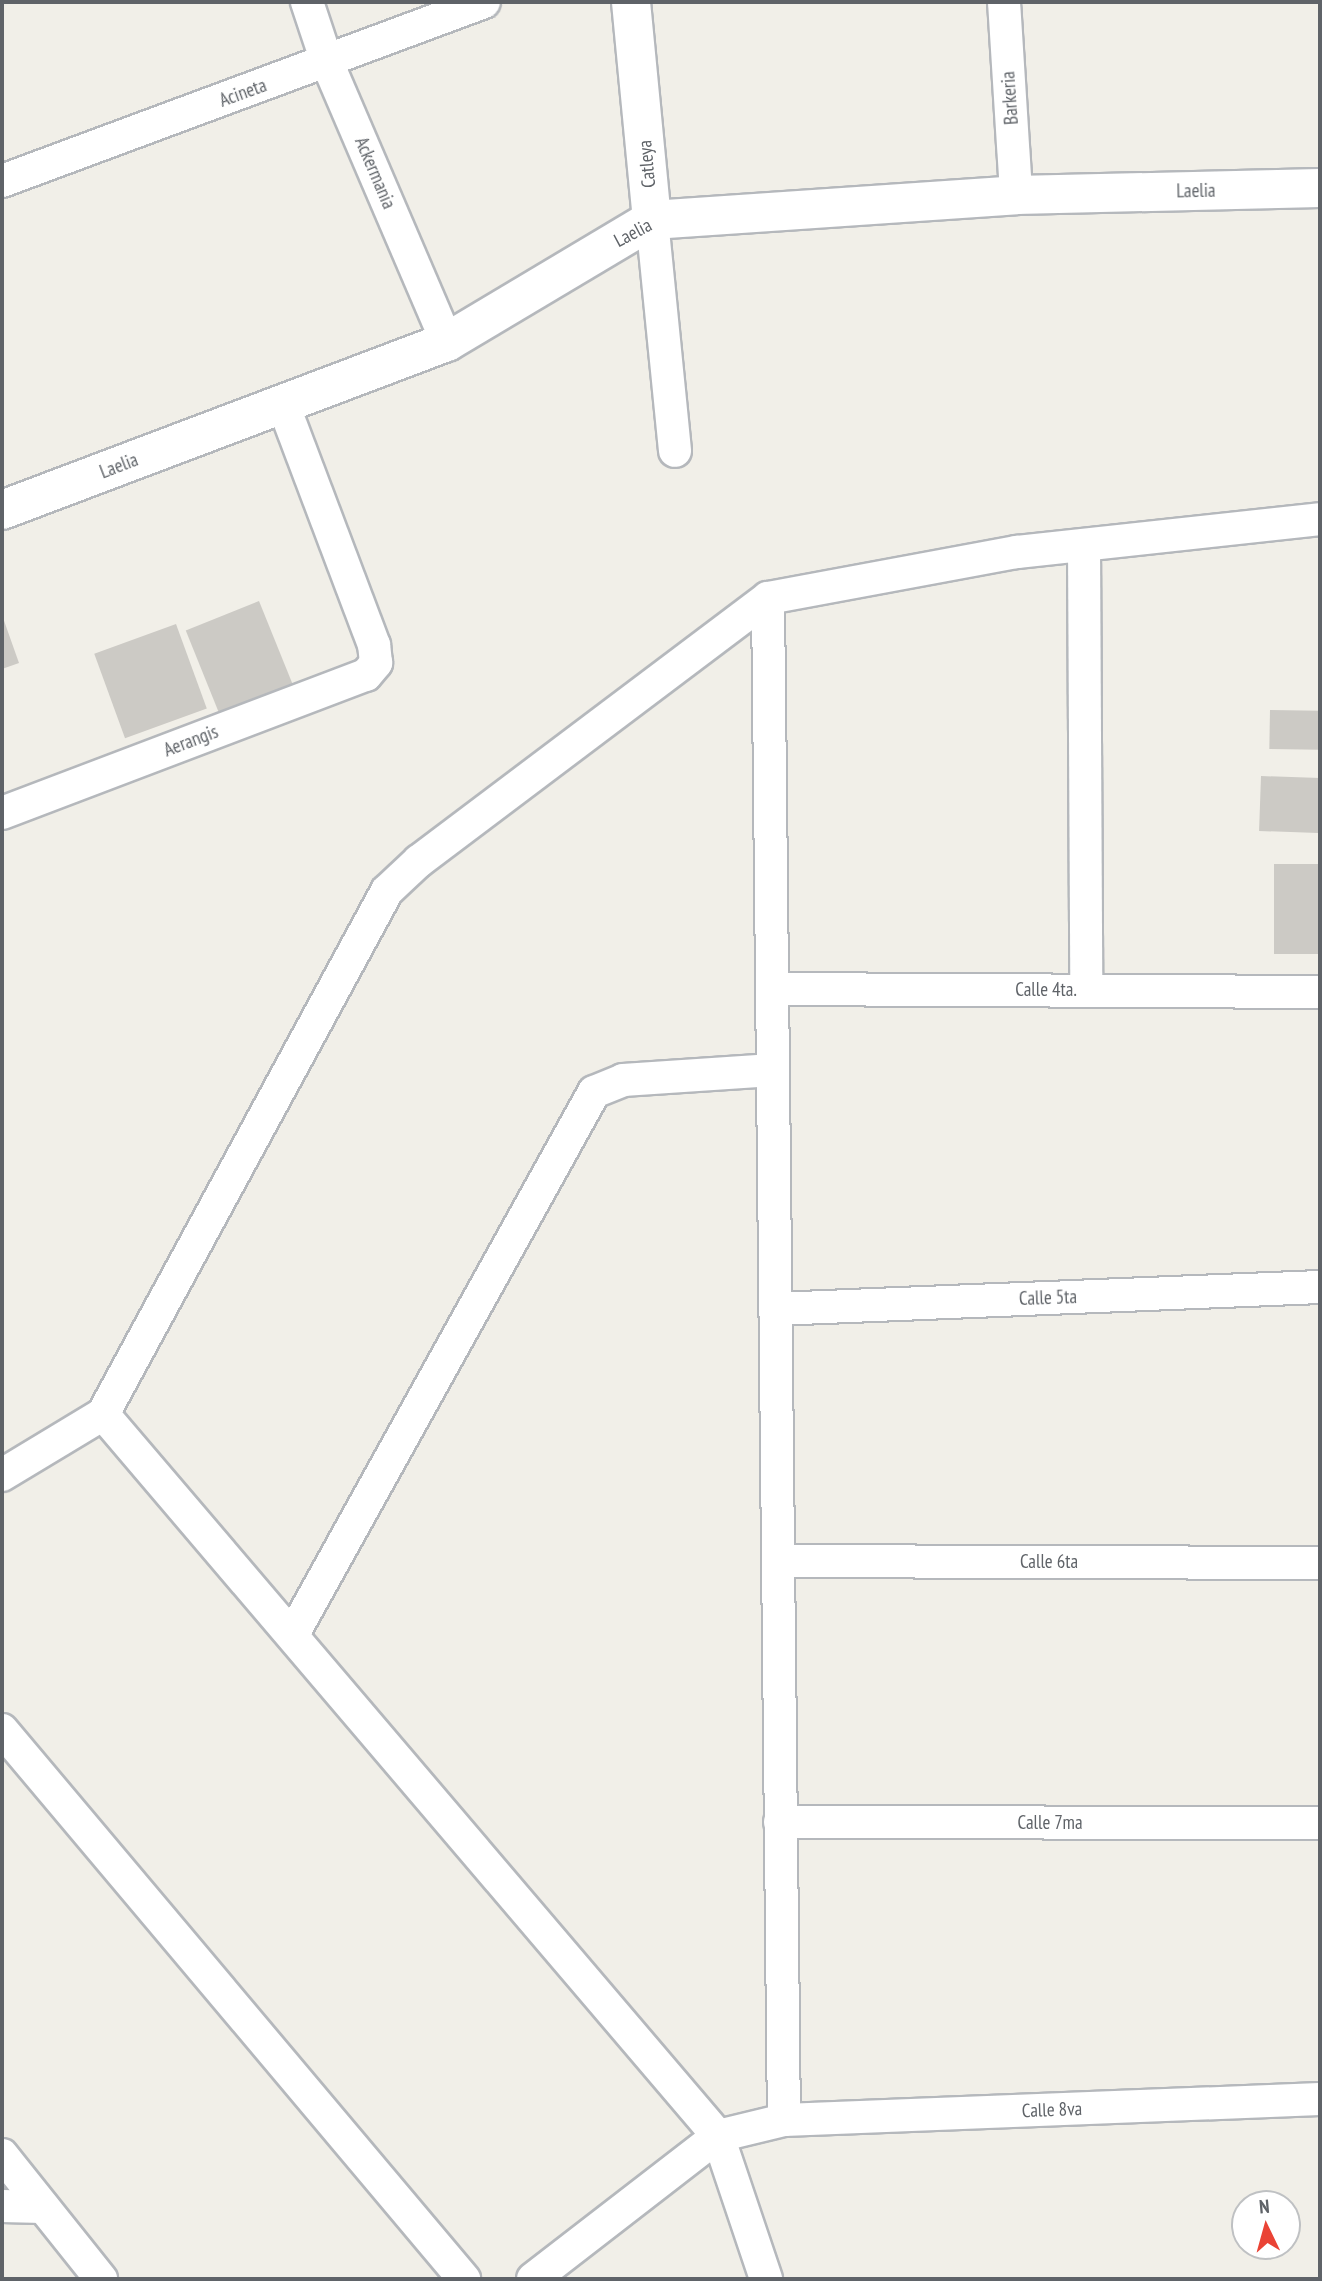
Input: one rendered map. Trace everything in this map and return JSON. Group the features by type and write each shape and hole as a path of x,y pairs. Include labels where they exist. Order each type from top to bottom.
{"street":[{"name":"Ackermania","path":"307,2 327,62 447,342"},
{"name":"Acineta","path":"2,181 484,2"},
{"name":"Catleya","path":"631,2 675,451"},
{"name":"Barkeria","path":"1003,2 1016,195"},
{"name":"Laelia","path":"2,510 447,342 652,220 1016,195 1320,188"},
{"name":"Aerangis","path":"2,813 366,675 376,663 374,645 283,404"},
{"path":"2,1475 103,1414 387,891 419,861 768,598 1017,552 1320,519"},
{"path":"1084,545 1086,990"},
{"path":"768,598 784,2120"},
{"name":"Calle 4ta.","path":"772,989 1320,992"},
{"path":"293,1634 594,1092 624,1080 773,1070"},
{"name":"Calle 5ta","path":"775,1309 1320,1287"},
{"path":"103,1414 293,1634 718,2137 766,2279"},
{"name":"Calle 6ta","path":"778,1561 1320,1563"},
{"path":"2,1730 464,2279"},
{"name":"Calle 7ma","path":"780,1822 1320,1823"},
{"name":"Calle 8va","path":"718,2137 784,2120 1320,2099"},
{"path":"533,2279 718,2137"},
{"path":"2,2155 101,2279"},
{"path":"2,2206 43,2207"}],"building":[{"path":"259,601 293,686 220,716 186,631"},
{"path":"2,615 19,663 2,669"},
{"path":"176,624 207,709 125,738 94,654"},
{"path":"1270,710 1320,711 1319,750 1269,749"},
{"path":"1261,776 1320,778 1318,833 1259,831"},
{"path":"1274,864 1320,864 1320,954 1274,954"}]}
